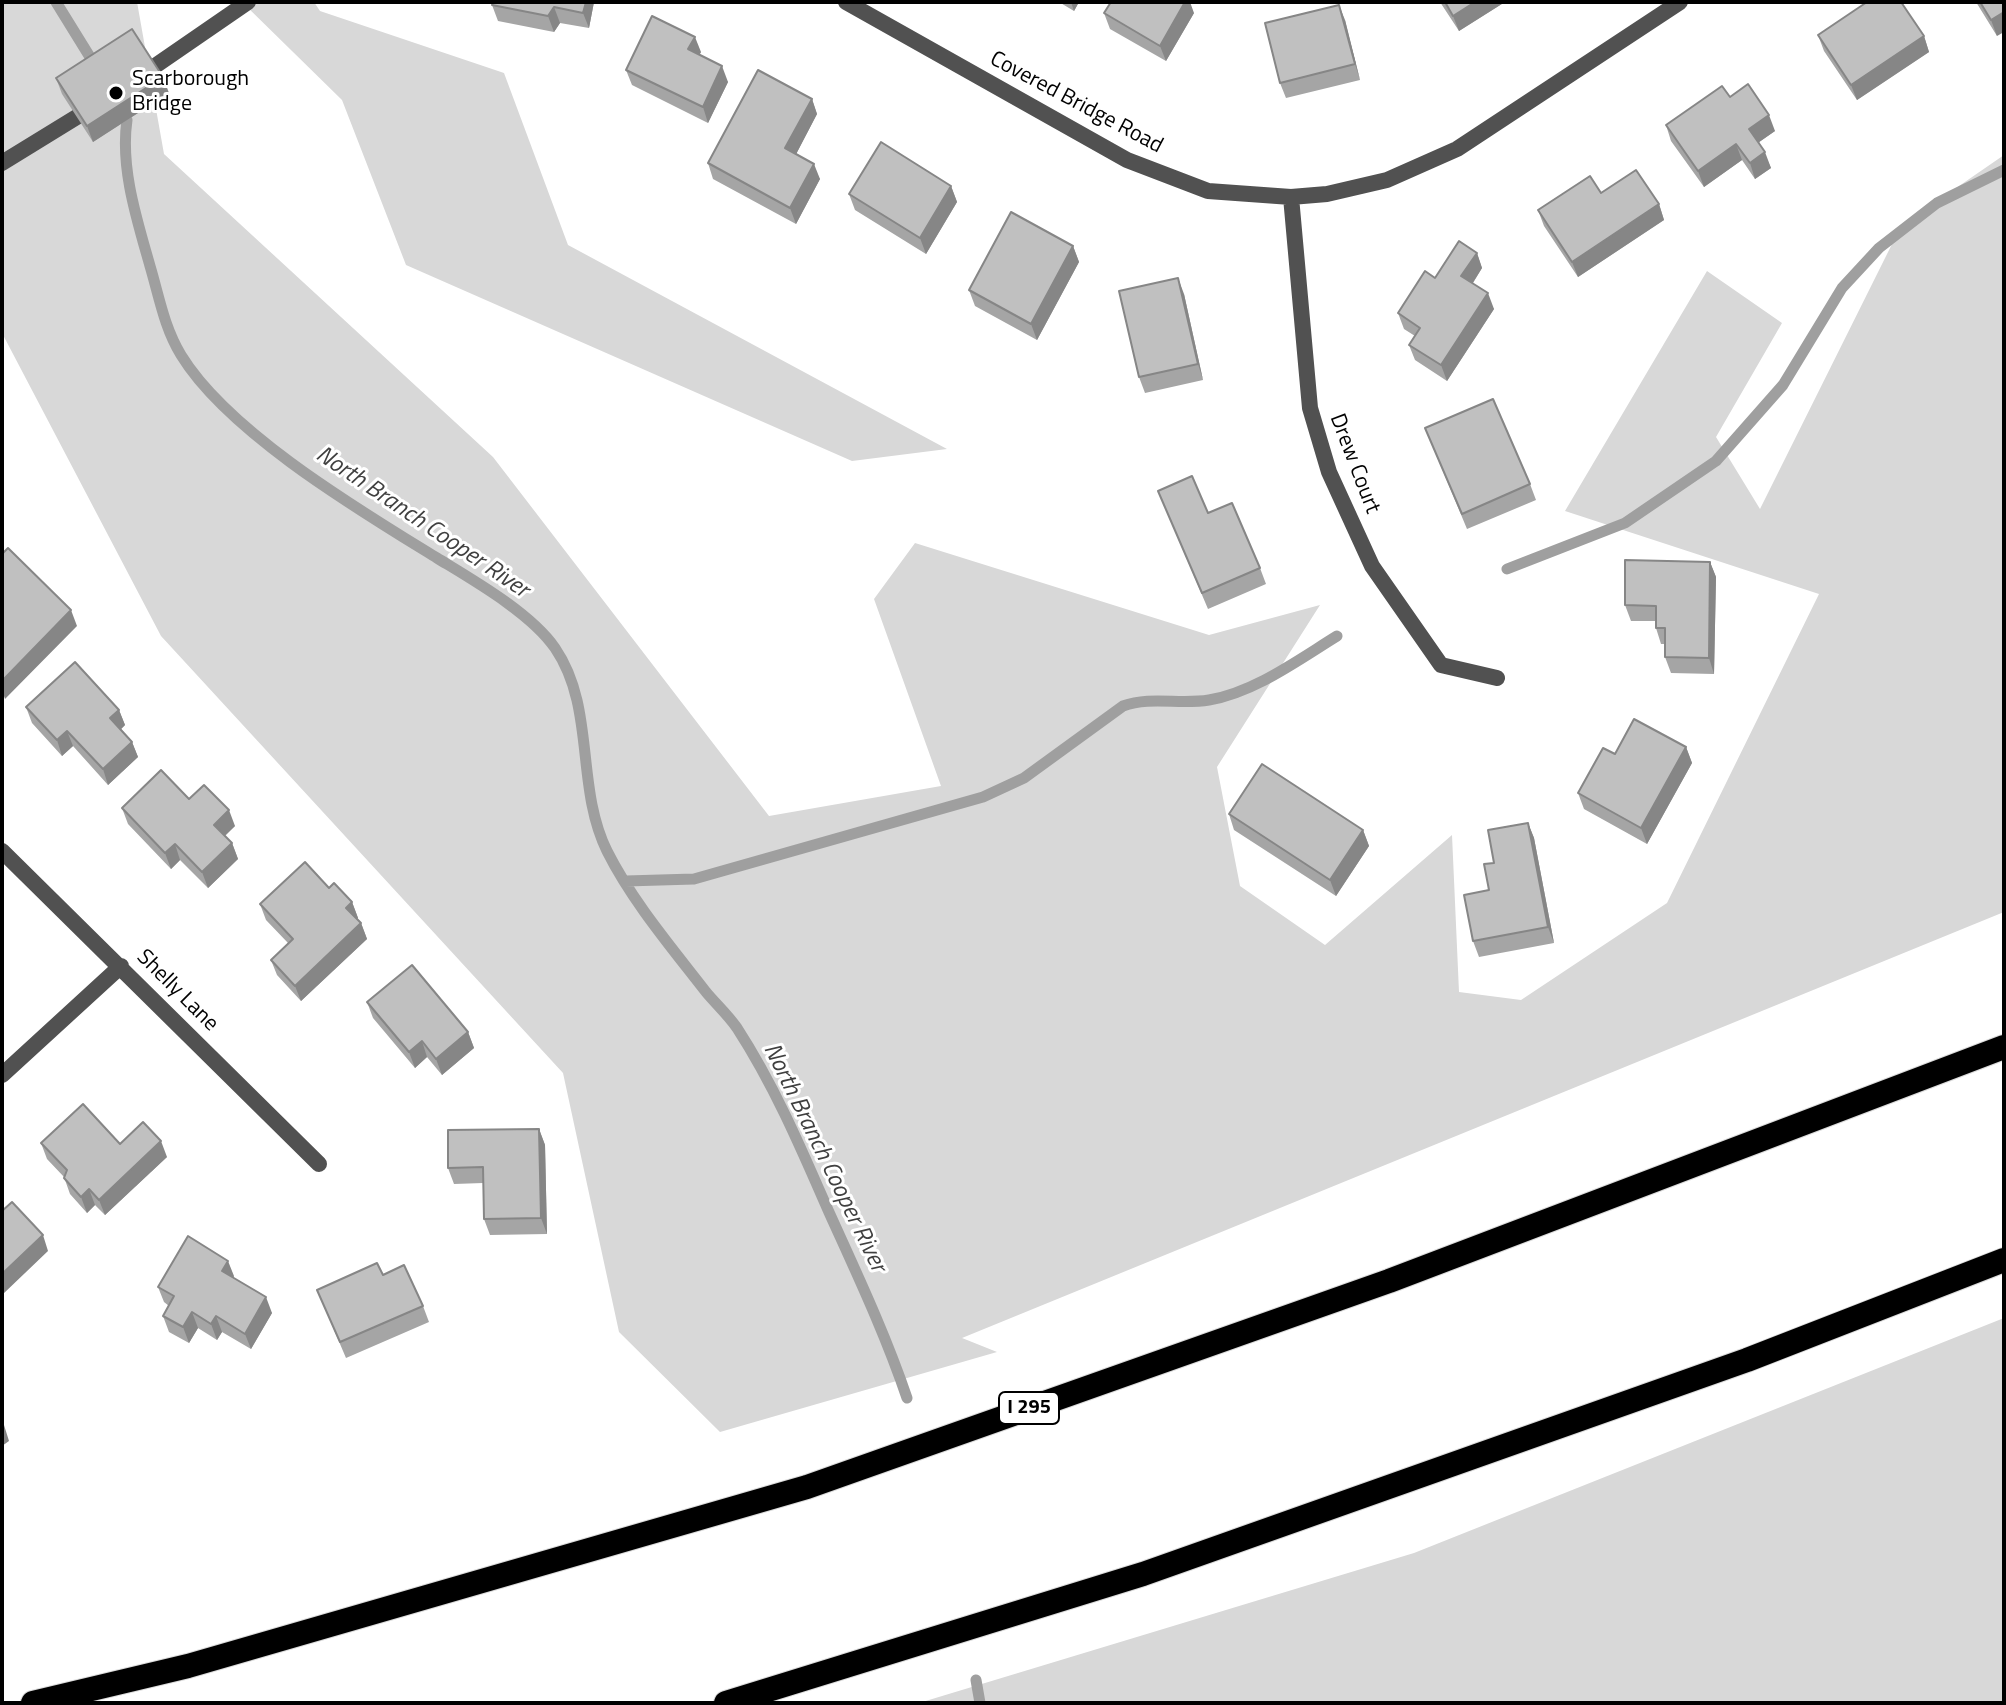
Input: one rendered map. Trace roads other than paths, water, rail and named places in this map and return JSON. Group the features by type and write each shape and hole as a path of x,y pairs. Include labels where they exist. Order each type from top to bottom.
{"highway":[{"name":"I 295","path":"33,1703 203,1662 807,1487 1389,1281 2004,1047"},
{"path":"726,1703 1143,1574 1747,1360 2004,1260"}],"street":[{"path":"128,84 248,2"},
{"name":"Covered Bridge Road","path":"846,2 1127,160 1208,191 1291,197 1327,194 1387,180 1457,149 1680,2"},
{"path":"2,163 102,101"},
{"name":"Drew Court","path":"1291,197 1310,408 1329,472 1372,566 1441,665 1497,678"},
{"name":"Shelly Lane","path":"2,851 319,1164"},
{"path":"2,1075 121,966"}],"waterway":[{"name":"North Branch Cooper River","path":"56,2 98,70"},
{"name":"North Branch Cooper River","path":"127,120 126,157 131,194 162,311 181,355 202,384 262,440 297,467 500,598 532,622 555,648 568,671 576,696 591,800 607,851 640,906 733,1023 763,1072 860,1280 907,1398"},
{"path":"1507,569 1625,523 1716,461 1783,385 1842,288 1879,248 1937,203 2004,170"},
{"path":"626,881 694,879 983,797 1024,778 1123,706 1226,696 1276,674 1337,636"},
{"name":"North Branch Cooper River","path":"976,1680 980,1703"}],"place":[{"name":"Scarborough Bridge","path":"116,93"}]}
